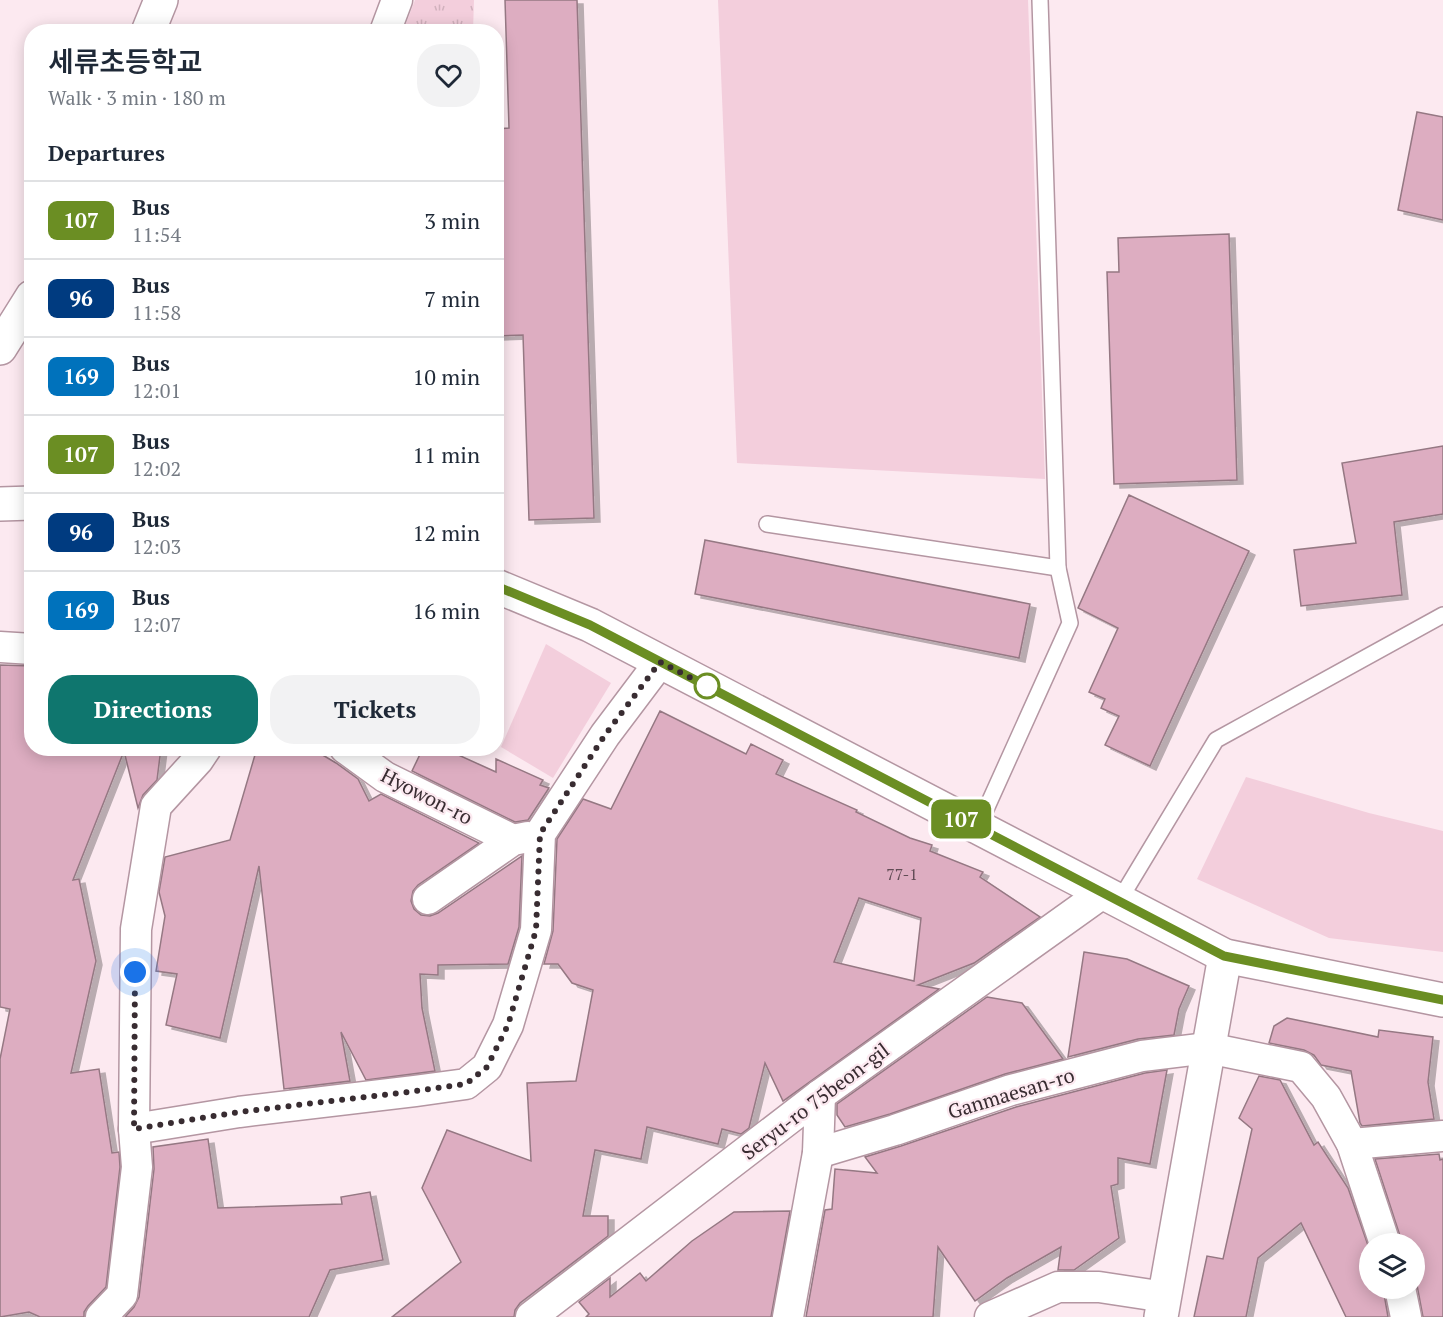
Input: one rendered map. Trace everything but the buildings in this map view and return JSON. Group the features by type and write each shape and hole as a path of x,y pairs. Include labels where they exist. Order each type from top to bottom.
{"street":[{"path":"151,24 161,0"},
{"path":"388,24 397,0"},
{"path":"0,348 24,310"},
{"path":"0,504 24,503"},
{"path":"504,589 590,625 1224,956 1443,1000"},
{"path":"0,647 24,648"},
{"path":"428,899 526,837 660,662"},
{"path":"101,1317 122,1296 137,1167 134,1129 136,928 156,806 201,756"},
{"name":"Hyowon-ro","path":"356,756 385,777 526,837"},
{"path":"134,1129 239,1112 466,1084 487,1067 508,1025 536,930 526,837"},
{"name":"Seryu-ro 75beon-gil","path":"531,1317 820,1095 1112,897"},
{"path":"990,1317 1058,1287 1099,1287 1163,1307 1224,956"},
{"name":"Ganmaesan-ro","path":"818,1153 895,1130 1011,1090 1142,1056 1208,1048 1301,1067 1326,1097 1352,1144 1381,1233"},
{"path":"788,1317 818,1153 820,1095"},
{"path":"1352,1144 1443,1136"},
{"path":"1402,1299 1406,1317"}],"lane":[{"path":"978,827 1070,623 1058,568 1040,0"},
{"path":"767,524 1058,568"},
{"path":"1112,897 1216,740 1443,615"}],"green space":[{"path":"415,0 474,0 473,24 406,24"},
{"path":"718,0 1028,0 1045,479 737,463"},
{"path":"546,644 611,683 553,778 504,749 504,740"},
{"path":"1246,777 1369,813 1443,831 1443,952 1329,938 1197,879"}],"bus line":[{"name":"107","path":"504,589 590,625 1224,956 1443,1000"}],"route":[{"path":"135,972 134,1129 239,1112 466,1084 487,1067 508,1025 536,930 540,834 605,735 660,662 707,686"}]}
